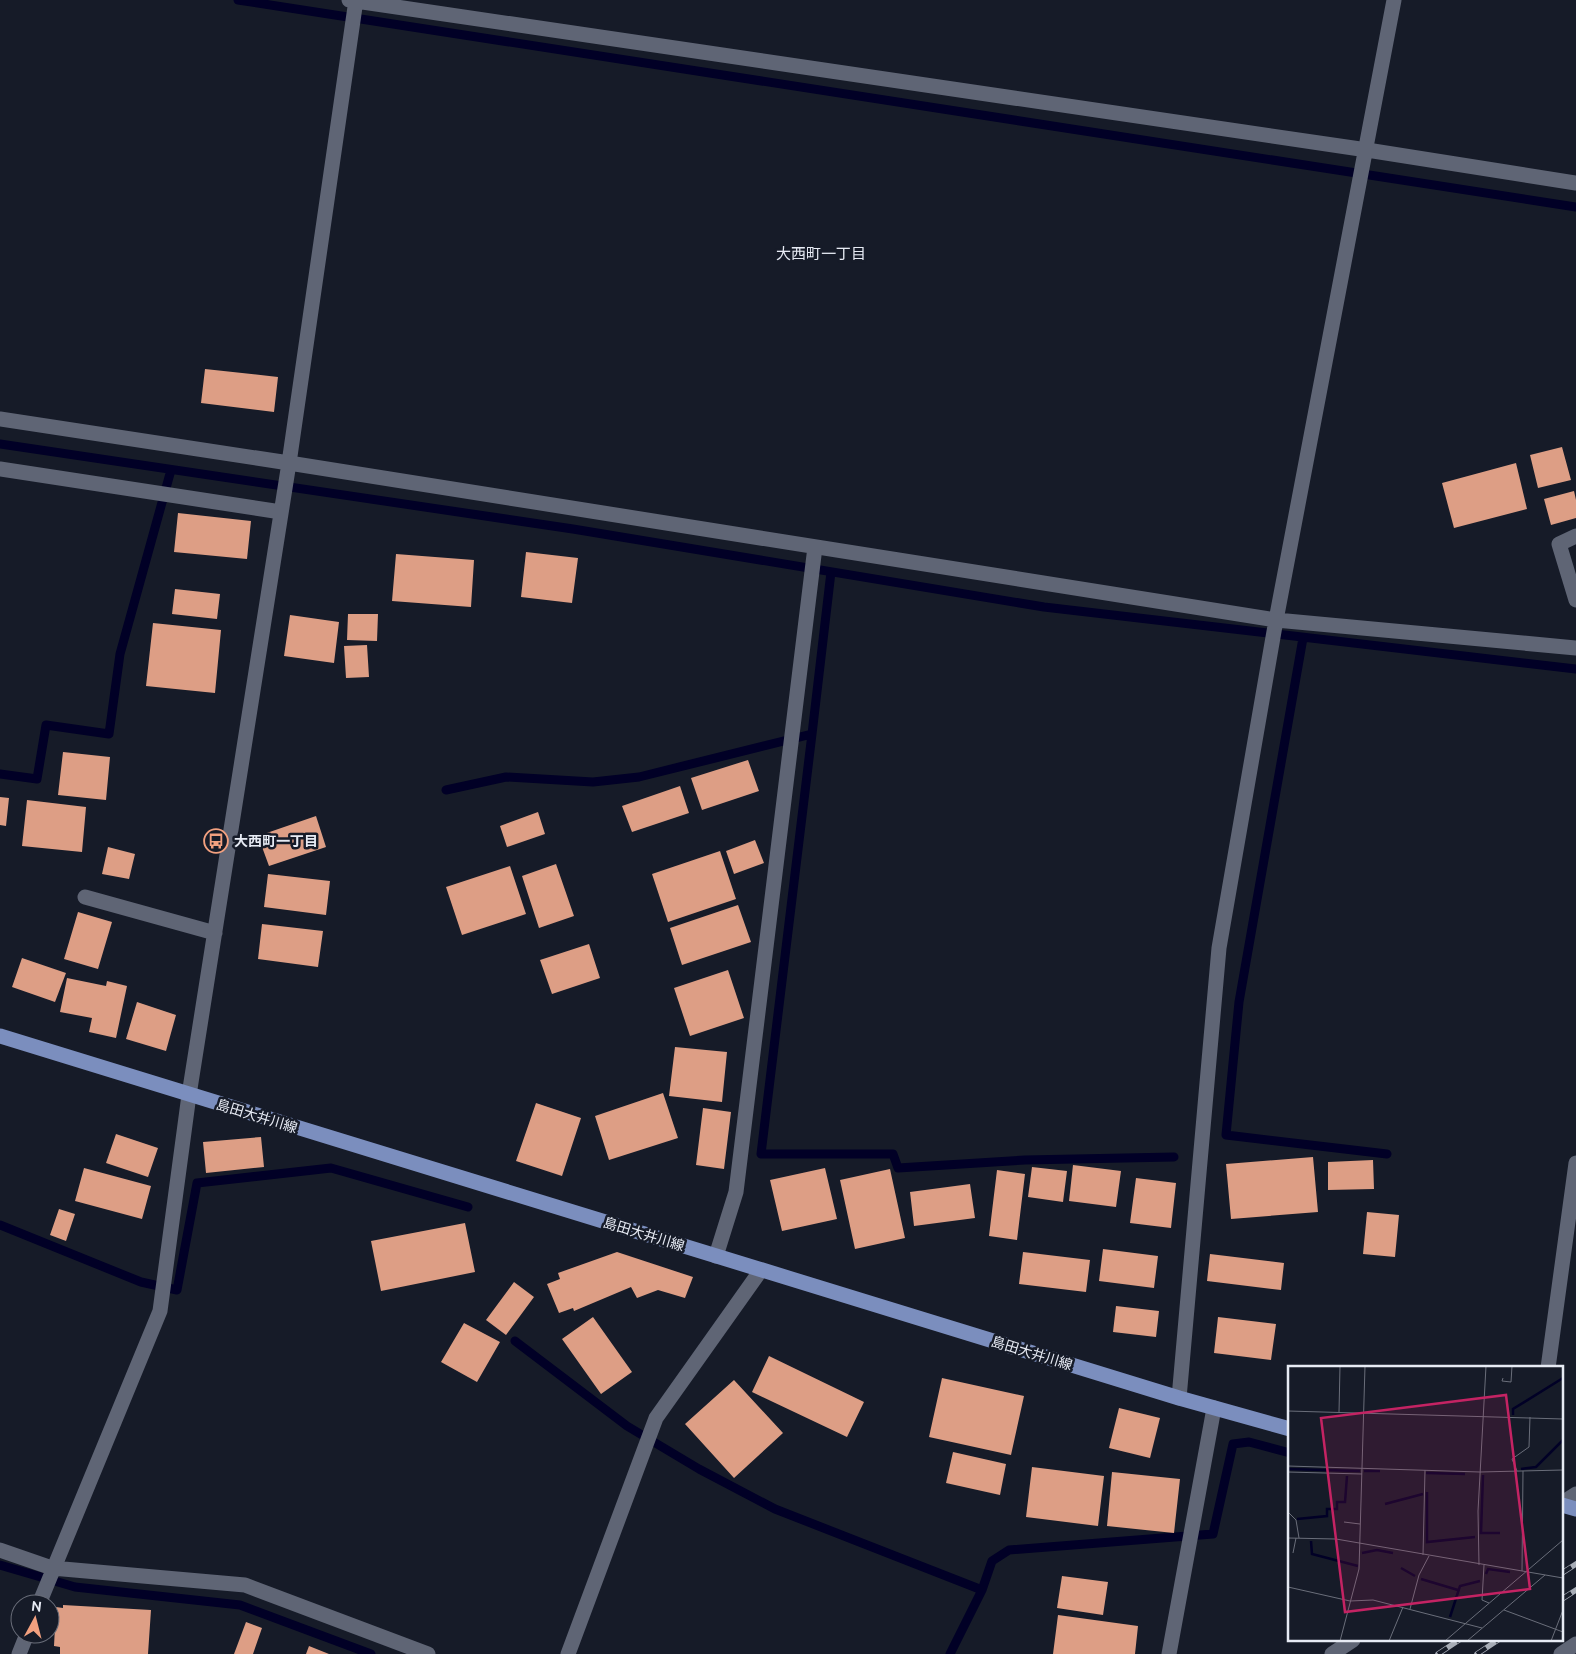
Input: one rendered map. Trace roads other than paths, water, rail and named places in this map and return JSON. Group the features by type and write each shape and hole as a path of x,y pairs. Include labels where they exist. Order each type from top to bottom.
{"main road":[{"name":"島田大井川線","path":"0,1036 1179,1398 1288,1428"},
{"path":"1564,1505 1576,1509"}],"street":[{"path":"42,1594 160,1311 189,1095 289,463 354,0 1367,150 1576,183"},
{"path":"1179,1398 1219,948 1276,620 1367,150 1394,0"},
{"path":"0,419 289,463 1276,620 1576,648"},
{"path":"0,469 281,512"},
{"path":"1576,536 1559,544 1576,600"},
{"path":"716,1256 736,1192 815,547"},
{"path":"85,897 215,933"},
{"path":"1548,1366 1576,1163"},
{"path":"568,1654 656,1418 761,1270"},
{"path":"1169,1654 1214,1408"},
{"path":"1564,1503 1576,1494"},
{"path":"0,1550 52,1568 245,1585 428,1654"},
{"path":"1332,1654 1350,1642"},
{"path":"1561,1654 1576,1644"}],"waterway":[{"path":"238,0 1576,207"},
{"path":"0,444 573,529 1044,607 1576,669"},
{"path":"0,774 37,779 46,725 109,734 120,654 171,470"},
{"path":"446,790 506,777 593,782 639,777 812,734 831,572"},
{"path":"1303,638 1239,1002 1226,1135 1387,1154"},
{"path":"812,734 761,1154 893,1154 898,1168 1025,1160 1174,1157"},
{"path":"0,1225 141,1282 177,1290 197,1183 331,1168 468,1207"},
{"path":"515,1341 627,1426 699,1469 775,1509 982,1590"},
{"path":"950,1654 982,1590 992,1561 1009,1550 1213,1534 1233,1444 1249,1442 1288,1452"},
{"path":"0,1565 75,1587 240,1605 371,1654"}],"railway":[{"path":"1564,1572 1576,1564"},
{"path":"1564,1598 1576,1590"},
{"path":"1438,1654 1456,1642"},
{"path":"1477,1654 1495,1642"}],"place":[{"name":"大西町一丁目","path":"216,841"}],"district":[{"name":"大西町一丁目","path":"821,254"}]}
